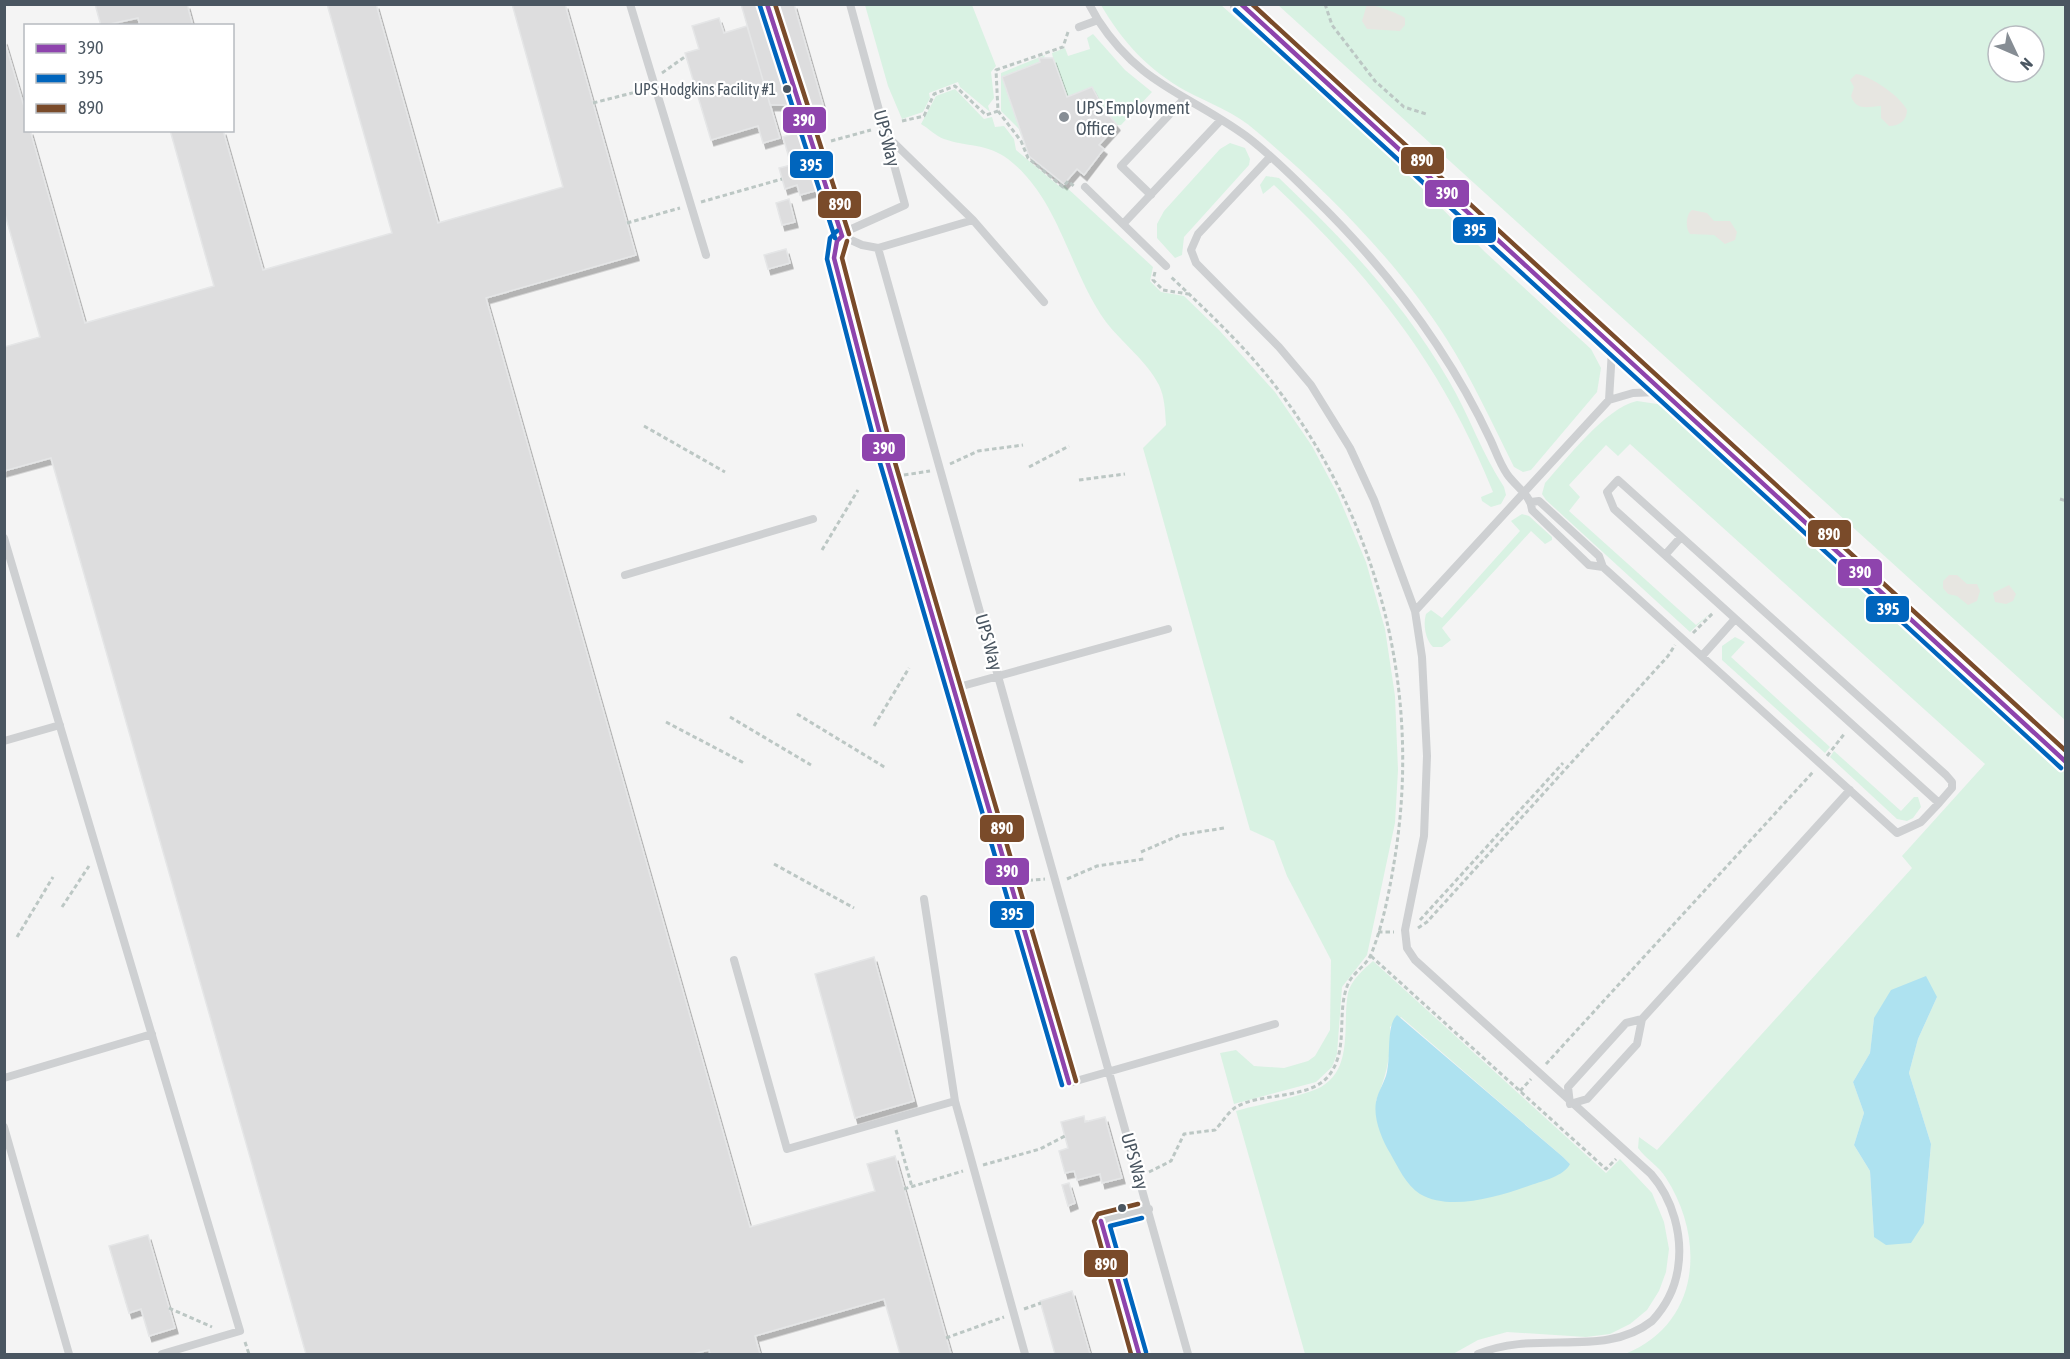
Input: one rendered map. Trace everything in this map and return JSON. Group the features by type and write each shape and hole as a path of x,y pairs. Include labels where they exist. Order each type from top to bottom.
{"main road":[{"path":"1240,4 2066,762"}],"lane":[{"path":"630,4 706,255"},
{"path":"767,4 842,236 862,245 878,248 973,220"},
{"name":"UPS Way","path":"842,236 847,231 904,205 850,4"},
{"path":"1089,4 1113,43 1131,63 1184,99 1244,135 1356,240 1412,306 1464,389 1504,469 1531,502 1532,510 1589,565 1603,567"},
{"path":"1079,27 1098,20"},
{"path":"1151,195 1121,166 1184,99"},
{"path":"1123,225 1220,121"},
{"path":"887,136 973,220 1044,302"},
{"path":"1270,157 1198,234 1191,250 1196,263 1279,347 1311,385 1350,448 1374,500 1415,611 1422,657 1427,796 1422,850 1405,930 1407,948 1415,960 1570,1104 1651,1174 1665,1195 1679,1239 1679,1259 1671,1294 1648,1326 1610,1347 1582,1349 1509,1345 1478,1354"},
{"path":"1085,187 1166,266"},
{"path":"842,236 837,242 834,258 892,477 1069,1083 1275,1024"},
{"name":"UPS Way","path":"878,248 1188,1354"},
{"path":"1609,399 1612,346"},
{"path":"1415,611 1609,399 1633,393 1662,392"},
{"path":"1531,502 1539,501 1599,556 1603,567 1898,833 1921,822 1939,803 1953,788 1952,782 1946,775 1618,480 1607,492 1614,508 1939,803"},
{"path":"625,575 813,519"},
{"path":"1665,555 1681,537"},
{"path":"4,538 240,1331 162,1354"},
{"path":"1702,656 1735,619"},
{"path":"955,688 1168,629"},
{"path":"4,741 60,725"},
{"path":"1570,1104 1587,1099 1637,1044 1642,1019 1850,790"},
{"path":"924,899 955,1101 1025,1354"},
{"path":"734,960 787,1149 955,1101"},
{"path":"1570,1104 1568,1087 1626,1023 1642,1019"},
{"path":"4,1078 152,1034"},
{"path":"4,1127 69,1354"},
{"path":"1139,1354 1101,1221 1149,1209"}],"path":[{"path":"1325,4 1332,25 1383,90 1404,107 1426,114"},
{"path":"902,122 924,116 934,94 955,86 986,114 998,111 996,70 1063,47 1068,31"},
{"path":"831,141 873,129"},
{"path":"627,223 782,179"},
{"path":"1140,1177 1171,1161 1184,1134 1215,1130 1235,1107 1312,1087 1330,1074 1339,1052 1348,983 1371,956 1378,932 1400,825 1403,731 1391,636 1374,574 1347,502 1298,417 1243,347 1170,275 1166,266"},
{"path":"644,426 725,472"},
{"path":"892,477 940,469 978,451 1023,445"},
{"path":"1029,467 1069,446"},
{"path":"1079,480 1125,474"},
{"path":"822,550 858,490"},
{"path":"2060,499 2066,501"},
{"path":"1563,763 1416,928 1435,914 1660,665 1675,644 1697,630 1714,612"},
{"path":"874,726 909,668"},
{"path":"796,714 886,768"},
{"path":"730,717 812,765"},
{"path":"666,722 744,763"},
{"path":"1520,1091 1820,764 1840,739"},
{"path":"1141,852 1180,835 1224,828"},
{"path":"62,907 98,852"},
{"path":"1011,882 1056,880 1097,866 1143,859"},
{"path":"774,864 854,908"},
{"path":"17,937 54,878"},
{"path":"1378,932 1405,930"},
{"path":"1371,956 1606,1168 1617,1157"},
{"path":"893,1119 912,1187"},
{"path":"946,1338 1041,1303"}],"green space":[{"path":"865,5 972,5 996,66 991,72 994,98 988,106 990,112 960,87 958,82 929,93 930,98 923,112 902,119 888,86"},
{"path":"1101,5 1221,5 1380,146 1485,252 1591,349 1601,368 1597,392 1531,470 1523,472 1514,467 1473,385 1446,338 1405,281 1359,228 1309,178 1248,125 1172,83 1148,64 1118,31"},
{"path":"1278,5 2065,5 2065,720"},
{"path":"1093,34 1125,70 1152,92 1121,125 1117,125 1104,109 1092,88 1067,97 1053,58 1052,53 1065,48 1068,56 1090,49 1087,38"},
{"path":"1045,55 1020,126 1021,136 1019,129 1001,111 1001,73"},
{"path":"955,89 984,119 992,117 995,127 1004,126 1014,139 1016,150 1059,186 1065,186 1153,267 1150,281 1161,292 1184,296 1219,330 1275,392 1312,446 1338,495 1366,562 1385,629 1395,696 1398,770 1395,823 1367,955 1342,987 1337,1054 1332,1067 1316,1082 1234,1104 1220,1053 1236,1050 1254,1066 1284,1068 1308,1061 1315,1056 1330,1030 1331,960 1287,876 1274,841 1250,830 1143,448 1166,425 1161,390 1148,368 1106,322 1093,302 1052,215 1026,175 1008,159 992,150 952,142 938,136 921,124 936,96"},
{"path":"1230,143 1245,148 1250,159 1249,165 1184,237 1182,255 1175,258 1157,238 1157,224 1164,211 1220,149"},
{"path":"1266,176 1279,178 1327,225 1372,274 1413,325 1449,381 1504,487 1506,495 1501,504 1491,507 1482,501 1481,497 1493,492 1473,446 1451,404 1402,326 1343,254 1274,185 1263,194 1260,185"},
{"path":"1637,401 1664,405 1757,495 1837,563 2065,772 2065,1354 1625,1354 1650,1340 1669,1323 1681,1301 1689,1278 1690,1253 1687,1227 1679,1202 1663,1174 1638,1148 1639,1137 1657,1150 1912,868 1902,856 1985,764 1630,444 1618,456 1606,445 1569,485 1580,497 1569,511 1696,625 1713,611 1690,632 1546,500 1542,494 1545,483 1587,436 1612,413","holes":["1937,997 1918,1039 1909,1073 1931,1144 1924,1223 1874,1237 1870,1171 1854,1145 1864,1113 1853,1082 1870,1053 1874,1018"]},
{"path":"1522,514 1529,516 1552,537 1552,540 1545,544 1531,531 1442,628 1451,640 1442,647 1433,647 1425,631 1426,614 1431,610 1442,618 1520,531 1511,521"},
{"path":"1735,637 1745,642 1731,657 1830,747 1825,753 1722,660 1722,646"},
{"path":"1834,751 1901,811 1914,797 1918,797 1921,807 1913,818 1907,821 1897,819 1830,757"},
{"path":"1373,961 1606,1173 1620,1159 1652,1193 1664,1222 1669,1249 1666,1272 1659,1291 1647,1310 1630,1324 1610,1334 1586,1337 1507,1332 1478,1340 1453,1354 1305,1354 1236,1111 1304,1094 1321,1087 1331,1079 1338,1069 1345,1044 1348,993 1358,975","holes":["1401,1017 1570,1164 1376,1101 1388,1065 1390,1027"]}],"sand":[{"path":"1367,4 1402,16 1405,18 1405,25 1400,31 1367,29 1362,21"},
{"path":"1856,74 1877,83 1898,99 1907,110 1902,122 1889,126 1881,118 1881,106 1863,107 1853,101 1851,96 1854,87 1850,80"},
{"path":"1692,210 1707,213 1714,221 1730,221 1737,232 1735,240 1725,244 1714,235 1690,234 1687,221"},
{"path":"1949,575 1957,575 1967,584 1977,584 1980,591 1977,601 1968,605 1957,596 1948,594 1943,588 1943,581"},
{"path":"2009,585 2016,594 2013,601 2006,604 1995,602 1993,593"}],"water":[{"path":"1926,976 1937,997 1918,1039 1909,1073 1931,1144 1924,1223 1911,1243 1886,1245 1874,1237 1870,1171 1854,1145 1864,1113 1853,1082 1870,1053 1874,1018 1891,990"},
{"path":"1397,1015 1563,1157 1570,1164 1567,1168 1547,1180 1505,1194 1476,1200 1446,1202 1432,1199 1415,1190 1387,1148 1379,1129 1375,1108 1387,1072 1391,1026"}],"building":[{"path":"95,4 187,4 192,24 140,24 138,18 100,24"},
{"path":"327,4 376,4 438,223 563,187 512,4 565,4 636,255 486,298 750,1227 875,1191 867,1164 895,1156 951,1354 900,1354 884,1299 755,1336 760,1354 710,1354 709,1350 693,1354 306,1354 51,458 4,471 4,347 40,337 4,211 4,39 24,106 24,132 31,132 85,323 214,286 171,132 224,132 263,270 392,233"},
{"path":"741,4 794,4 823,105 770,105"},
{"path":"719,18 724,33 747,26 780,138 763,143 758,126 711,140 685,53 699,49 692,26"},
{"name":"UPS Employment Office","path":"1039,58 1053,58 1067,97 1092,87 1104,109 1117,125 1099,145 1104,149 1084,175 1077,169 1064,184 1029,156 1002,77 1040,62"},
{"path":"801,131 818,190 800,195 797,185 785,189 779,168 791,165 783,137"},
{"path":"789,199 795,222 782,225 776,203"},
{"path":"786,249 790,263 768,269 764,255"},
{"path":"874,957 914,1101 855,1118 815,974"},
{"path":"1084,1116 1085,1122 1105,1117 1122,1178 1102,1183 1100,1174 1077,1180 1074,1171 1065,1173 1059,1151 1068,1148 1061,1122"},
{"path":"1069,1183 1075,1203 1068,1206 1062,1185"},
{"path":"148,1235 175,1328 149,1336 141,1309 129,1313 109,1246"},
{"path":"1072,1291 1090,1354 1055,1354 1040,1301"}],"transit line":[{"name":"390","path":"767,4 842,236"},
{"name":"890","path":"775,4 849,234"},
{"name":"390","path":"1241,4 2066,762"},
{"name":"890","path":"1252,4 2066,751"},
{"name":"395","path":"760,6 835,238"},
{"name":"395","path":"1235,10 2061,768"},
{"name":"395","path":"837,231 830,238 827,259 880,463 1062,1085"},
{"name":"390","path":"842,236 837,241 834,258 887,461 1069,1083"},
{"name":"890","path":"847,241 842,258 894,459 1076,1081"},
{"name":"890","path":"1131,1354 1094,1221 1098,1214 1138,1204"},
{"name":"395","path":"1142,1218 1110,1226 1146,1352"},
{"name":"390","path":"1101,1221 1139,1354"}],"place":[{"name":"UPS Hodgkins Facility #1","path":"787,89"},
{"name":"UPS Employment Office","path":"1064,117"}]}
